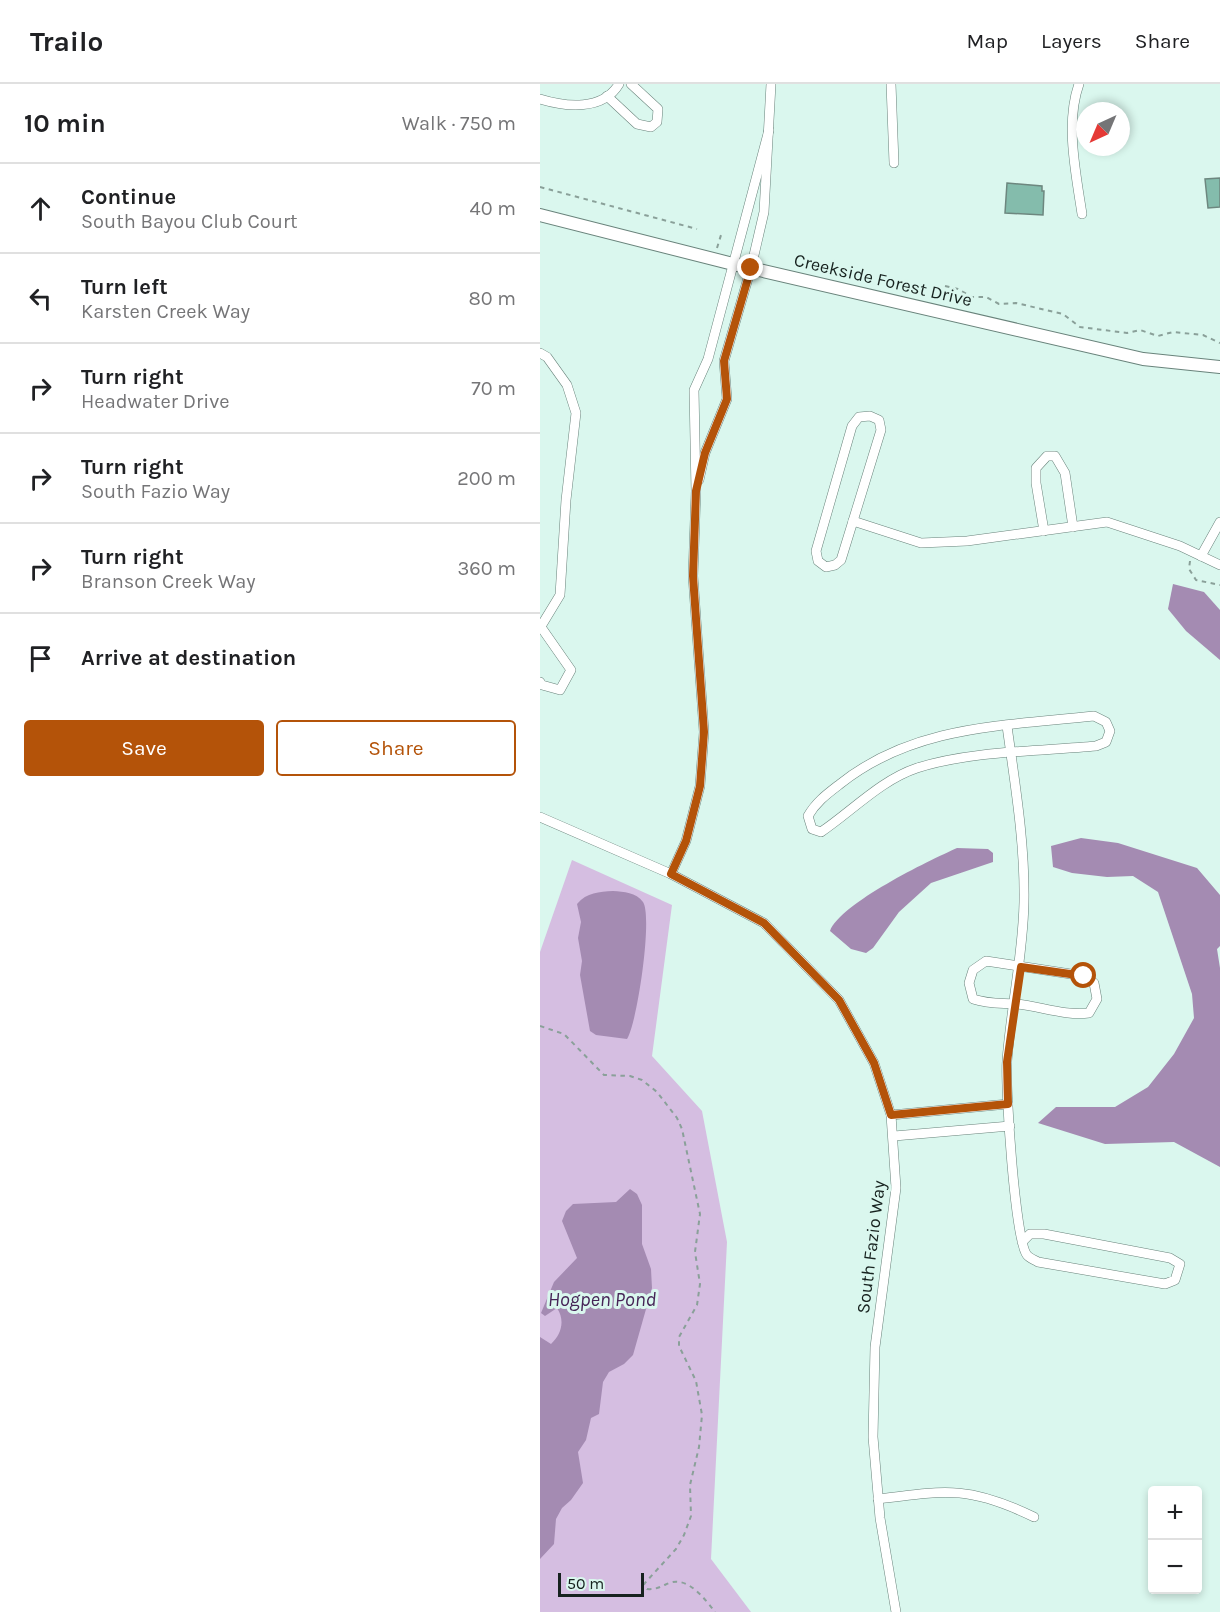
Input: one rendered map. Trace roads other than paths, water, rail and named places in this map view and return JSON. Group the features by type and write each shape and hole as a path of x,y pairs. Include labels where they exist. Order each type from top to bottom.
{"main road":[{"name":"Creekside Forest Drive","path":"540,215 733,264 1143,359 1220,367"}],"street":[{"path":"540,99 581,106 607,96 620,84"},
{"path":"607,96 636,124 651,127 657,122 658,110 631,84"},
{"path":"696,491 705,453 727,399 724,361 751,268 764,212 771,84"},
{"path":"891,84 894,163"},
{"path":"1079,84 1074,123 1076,174 1082,214"},
{"path":"671,874 686,841 700,786 704,732 693,576 696,491 694,390 708,359 769,130"},
{"path":"540,353 547,357 567,385 576,413 566,500 560,595 541,628 571,670 560,690 542,686 540,682"},
{"path":"708,359 724,361"},
{"path":"870,416 879,420 881,430 853,521 840,560 835,566 826,567 818,561 816,551 852,426 859,417 870,416"},
{"path":"696,421 717,423"},
{"path":"1044,531 1036,483 1036,468 1047,456 1055,456 1065,472 1073,527"},
{"path":"853,521 921,543 967,541 1107,522 1197,554 1220,565"},
{"path":"1197,554 1220,522"},
{"path":"1094,716 1106,722 1110,731 1106,742 1096,746 1011,754 916,768 875,790 821,832 812,829 808,816 815,804 862,766 908,744 937,736 956,731 1007,726 1094,716"},
{"path":"1007,726 1021,834 1024,901 1021,967 1007,1062 1008,1104 1022,1242 1026,1255 1038,1262 1165,1284 1175,1280 1179,1264 1170,1258 1044,1234 1030,1234 1022,1242"},
{"name":"South Fazio Way","path":"540,817 671,874 764,923 839,1000 874,1063 891,1115 897,1188 875,1347 873,1437 878,1499 896,1612"},
{"path":"986,962 1021,967 1084,976 1094,983 1097,999 1089,1013 1076,1014 1015,1004 988,1004 974,999 969,983 973,970 986,962"},
{"path":"891,1115 1008,1104"},
{"path":"894,1136 1010,1126"},
{"path":"878,1499 951,1491 998,1500 1034,1517"}],"water":[{"path":"1173,584 1204,592 1220,610 1220,660 1186,631 1168,609"},
{"path":"1081,838 1118,843 1197,868 1220,895 1220,946 1217,949 1220,968 1220,1167 1174,1142 1105,1144 1038,1123 1056,1107 1115,1107 1148,1087 1174,1054 1194,1018 1192,994 1158,892 1133,876 1107,877 1072,873 1053,867 1051,846"},
{"path":"957,848 988,849 993,853 993,862 931,883 899,912 873,948 866,953 851,949 830,931 837,920 867,896"},
{"path":"613,891 637,896 643,902 646,912 643,970 635,1013 627,1039 596,1035 590,1031 580,975 582,961 578,938 581,922 577,904 589,895"},
{"name":"Hogpen Pond","path":"630,1189 637,1194 642,1205 642,1244 651,1269 652,1288 633,1355 624,1364 609,1372 603,1382 599,1414 591,1418 586,1440 578,1452 583,1483 562,1508 556,1519 554,1544 540,1559 540,1337 551,1344 560,1331 562,1322 557,1308 545,1316 541,1313 554,1282 577,1258 562,1221 566,1211 573,1204 616,1202"}]}
